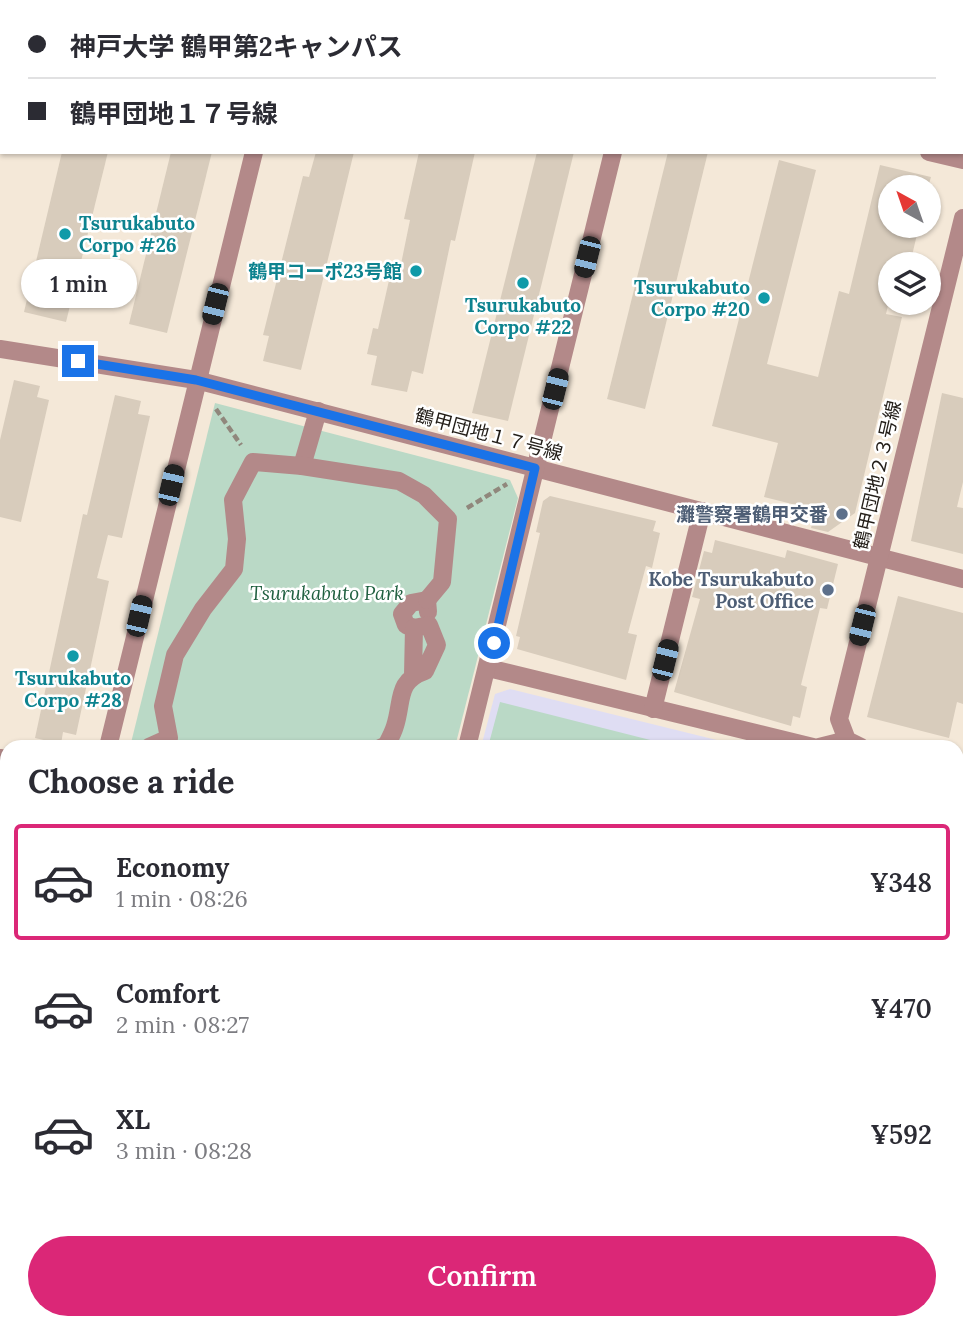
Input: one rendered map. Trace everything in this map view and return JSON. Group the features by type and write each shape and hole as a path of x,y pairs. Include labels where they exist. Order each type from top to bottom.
{"street":[{"path":"110,740 253,154"},
{"path":"469,740 613,154"},
{"path":"938,154 963,160"},
{"name":"鶴甲団地２３号線","path":"852,740 839,719 963,218"},
{"name":"鶴甲団地１７号線","path":"0,349 196,380 963,579"},
{"path":"302,466 318,411"},
{"path":"175,740 163,706 175,655 203,609 234,569 237,539 233,500 253,462 302,466 400,481 424,495 448,519 442,582 427,600 421,627"},
{"path":"653,709 702,511"},
{"path":"388,740 395,726 401,688 413,675 425,671 437,645 421,627 406,625 402,614 411,603 427,600"},
{"path":"488,668 784,740"}],"path":[{"path":"196,380 253,462"},
{"path":"448,519 535,468"}],"shaded area":[{"path":"510,689 717,740 483,740 495,694"}],"green space":[{"name":"Tsurukabuto Park","path":"215,403 510,480 518,498 457,740 132,740"},
{"path":"500,702 650,740 490,740"}],"building":[{"name":"Tsurukabuto Corpo #26","path":"62,154 108,154 66,322 24,312"},
{"path":"171,154 212,154 167,333 129,324"},
{"path":"315,154 354,154 301,370 263,361 269,336 263,335 303,176 309,177"},
{"name":"鶴甲コーポ23号館","path":"419,154 475,154 455,241 451,240 423,374 412,371 407,392 371,385 377,356 367,354 373,328 378,329 392,267 400,269 410,220 404,219"},
{"name":"Tsurukabuto Corpo #22","path":"537,154 574,154 508,421 472,413"},
{"path":"668,154 708,154 645,409 607,399"},
{"path":"779,160 816,170 767,364 818,377 839,291 849,294 880,165 922,175 878,175 878,238 916,238 913,252 878,252 878,315 902,317 855,513 828,532 811,528 816,510 764,497 778,443 712,426"},
{"path":"14,380 40,386 37,397 49,400 21,522 0,517 0,440"},
{"path":"942,393 963,398 963,482 957,507 963,508 963,554 911,541"},
{"path":"115,395 141,401 138,414 150,416 122,538 108,535 97,578 109,581 76,735 63,732 62,740 44,740 35,738 83,514 87,515"},
{"path":"550,496 656,521 653,531 660,533 652,568 646,566 628,633 637,635 626,680 517,649 520,637 516,636 540,533 536,532 543,501"},
{"path":"715,540 785,558 787,550 838,564 827,609 820,608 801,685 807,687 800,718 793,716 791,726 674,692 700,599 692,597 704,551 712,553"},
{"path":"898,596 963,613 963,704 957,702 949,738 867,717"}],"place":[{"name":"Tsurukabuto Corpo #26","path":"65,234"},
{"name":"鶴甲コーポ23号館","path":"416,271"},
{"name":"Tsurukabuto Corpo #22","path":"523,283"},
{"name":"Tsurukabuto Corpo #20","path":"764,298"},
{"name":"灘警察署鶴甲交番","path":"842,514"},
{"name":"Kobe Tsurukabuto Post Office","path":"828,590"},
{"name":"Tsurukabuto Corpo #28","path":"73,656"}],"route":[{"path":"78,361 196,380 535,468 494,643"}]}
